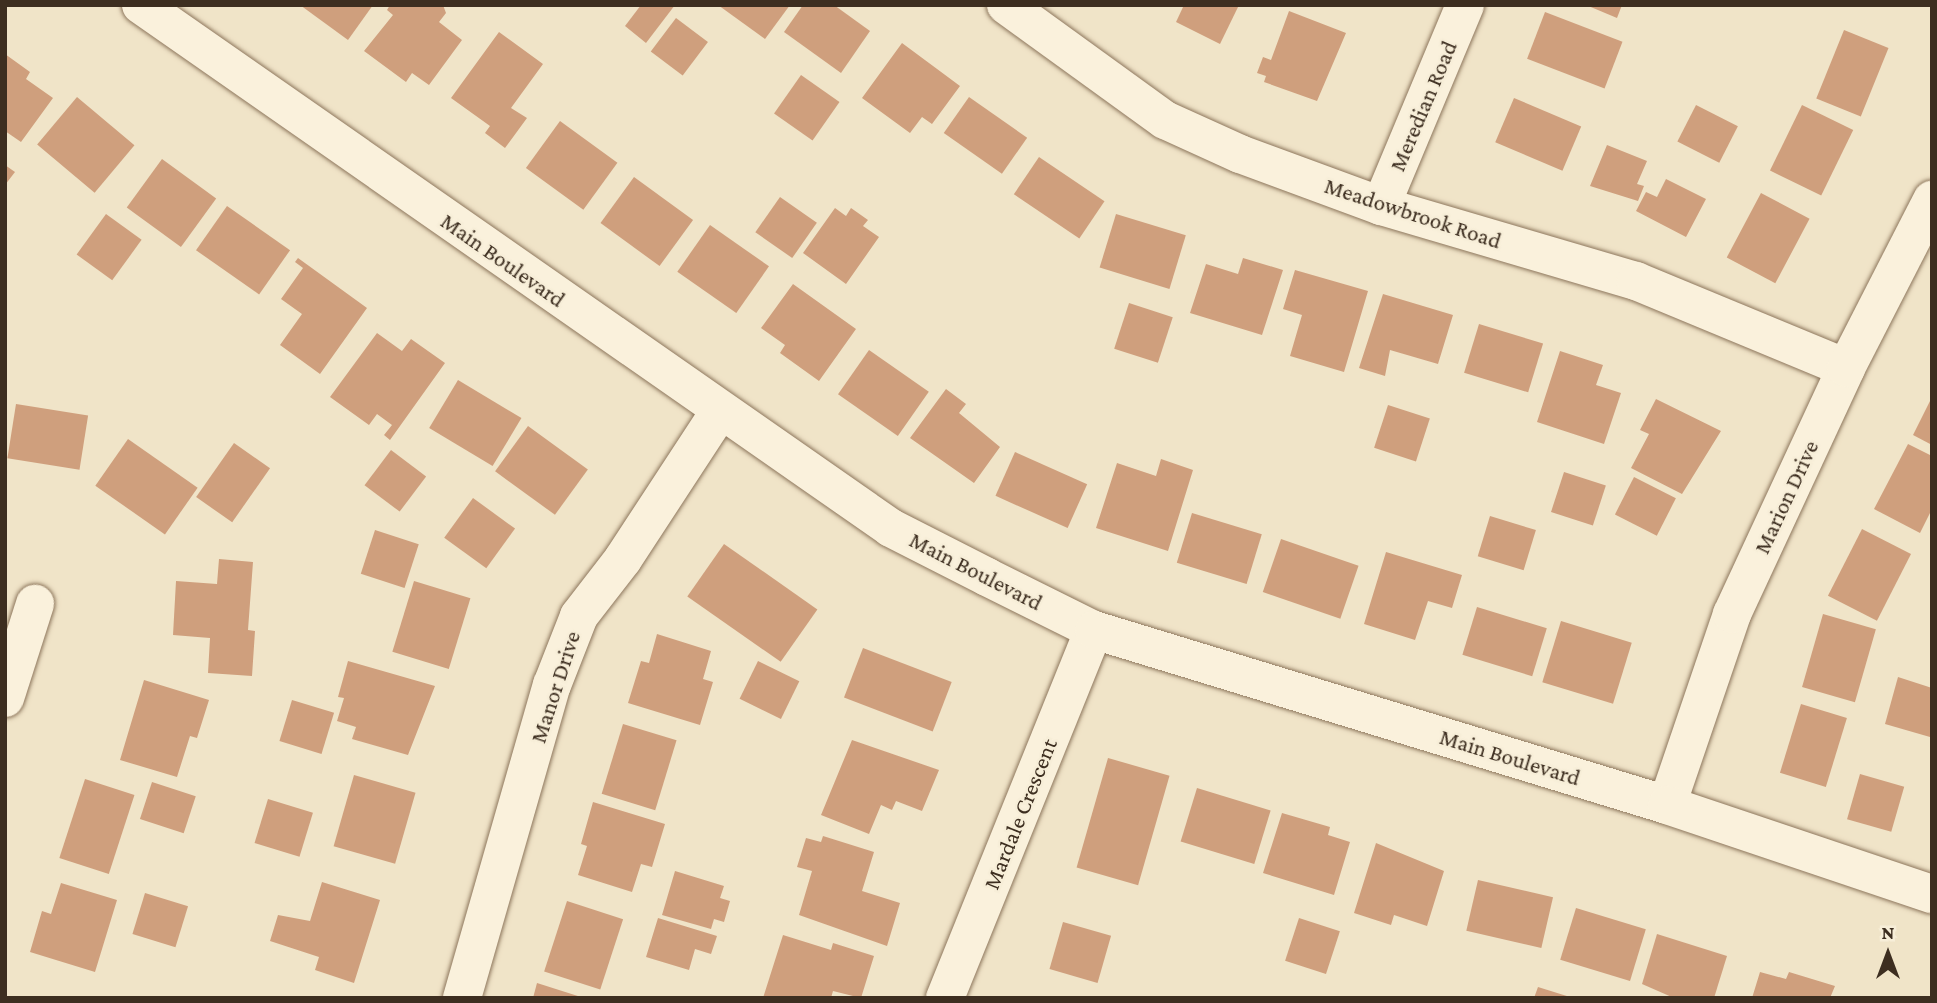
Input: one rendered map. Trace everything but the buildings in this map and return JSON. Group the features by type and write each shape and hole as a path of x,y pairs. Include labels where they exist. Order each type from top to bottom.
{"street":[{"name":"Main Boulevard","path":"141,5 891,528 1094,630 1667,805 1932,894"},
{"name":"Meadowbrook Road","path":"1006,5 1165,120 1240,154 1381,206 1636,281 1846,368"},
{"name":"Meredian Road","path":"1381,206 1465,5"},
{"name":"Marion Drive","path":"1667,805 1732,614 1846,368 1932,200"},
{"name":"Manor Drive","path":"462,998 552,685 579,615 623,559 720,411"},
{"path":"5,698 35,604"},
{"name":"Mardale Crescent","path":"945,998 1094,630"}]}
